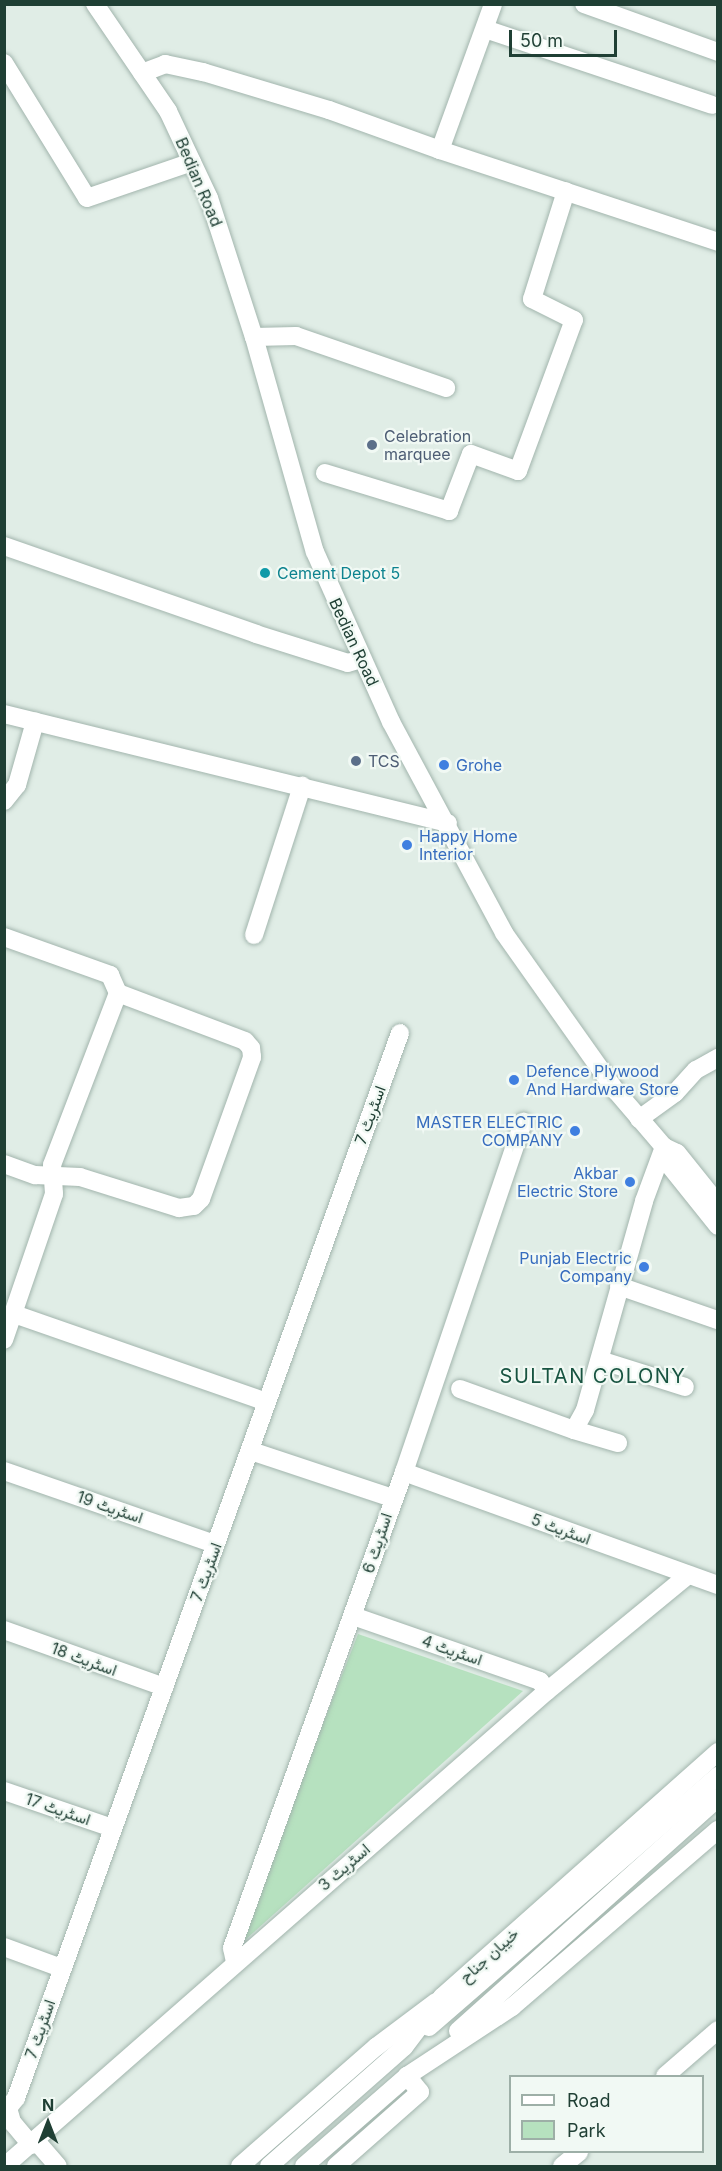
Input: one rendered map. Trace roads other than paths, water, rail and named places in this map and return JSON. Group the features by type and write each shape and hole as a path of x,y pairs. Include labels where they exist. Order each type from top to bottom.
{"street":[{"name":"Bedian Road","path":"95,4 168,111 209,198 254,337 315,552 360,659 504,933 639,1119 664,1147 666,1161 717,1226"},
{"path":"440,150 493,4"},
{"path":"584,4 717,52"},
{"path":"485,29 711,105"},
{"path":"4,63 87,198 192,162"},
{"path":"142,73 165,64 203,72 329,110 440,150 717,242"},
{"path":"325,473 449,512 471,454 518,471 574,320 532,299 566,191"},
{"path":"254,337 296,336 446,388"},
{"path":"4,546 266,637 348,663 360,659"},
{"path":"4,714 448,824"},
{"path":"4,801 17,785 35,722"},
{"path":"254,935 302,786"},
{"path":"4,937 110,975 118,993 52,1165 55,1178 54,1194 4,1340"},
{"path":"4,1164 55,1178 80,1177 179,1208 194,1206 201,1199 252,1057 245,1041 118,993"},
{"name":"اسٹریٹ 7","path":"6,2109 16,2098 400,1033"},
{"path":"639,1119 675,1093 696,1070 717,1058"},
{"name":"اسٹریٹ 6","path":"235,1962 232,1948 352,1616 392,1498 404,1472 523,1122"},
{"path":"574,1430 585,1410 619,1286 664,1147 676,1153 717,1204"},
{"path":"619,1286 717,1320"},
{"path":"14,1314 266,1402"},
{"path":"600,1360 685,1387"},
{"path":"460,1389 574,1430 618,1443"},
{"path":"250,1451 392,1498"},
{"name":"اسٹریٹ 19","path":"4,1471 215,1544"},
{"name":"اسٹریٹ 5","path":"404,1472 717,1585"},
{"name":"اسٹریٹ 3","path":"5,2166 34,2143 235,1962 547,1691 688,1575"},
{"name":"اسٹریٹ 4","path":"352,1616 540,1681 547,1691"},
{"name":"اسٹریٹ 18","path":"4,1630 164,1687"},
{"name":"خیبان جناح","path":"269,2166 404,2047 442,1997 717,1752"},
{"path":"404,2047 717,1776"},
{"name":"اسٹریٹ 17","path":"4,1791 112,1828"},
{"path":"304,2166 717,1798"},
{"path":"407,2076 512,2007 717,1830"},
{"path":"4,1947 61,1968"},
{"path":"240,2166 376,2047 442,1997"},
{"path":"666,2075 717,2030"},
{"path":"336,2166 420,2092 407,2076"},
{"path":"6,2109 12,2122 58,2166"},
{"path":"562,2166 577,2153"}],"place":[{"name":"Celebration marquee","path":"372,445"},
{"name":"Cement Depot 5","path":"265,573"},
{"name":"TCS","path":"356,761"},
{"name":"Grohe","path":"444,765"},
{"name":"Happy Home Interior","path":"407,845"},
{"name":"Defence Plywood And Hardware Store","path":"514,1080"},
{"name":"MASTER ELECTRIC COMPANY","path":"575,1131"},
{"name":"Akbar Electric Store","path":"630,1182"},
{"name":"Punjab Electric Company","path":"644,1267"}],"district":[{"name":"SULTAN COLONY","path":"593,1376"}]}
